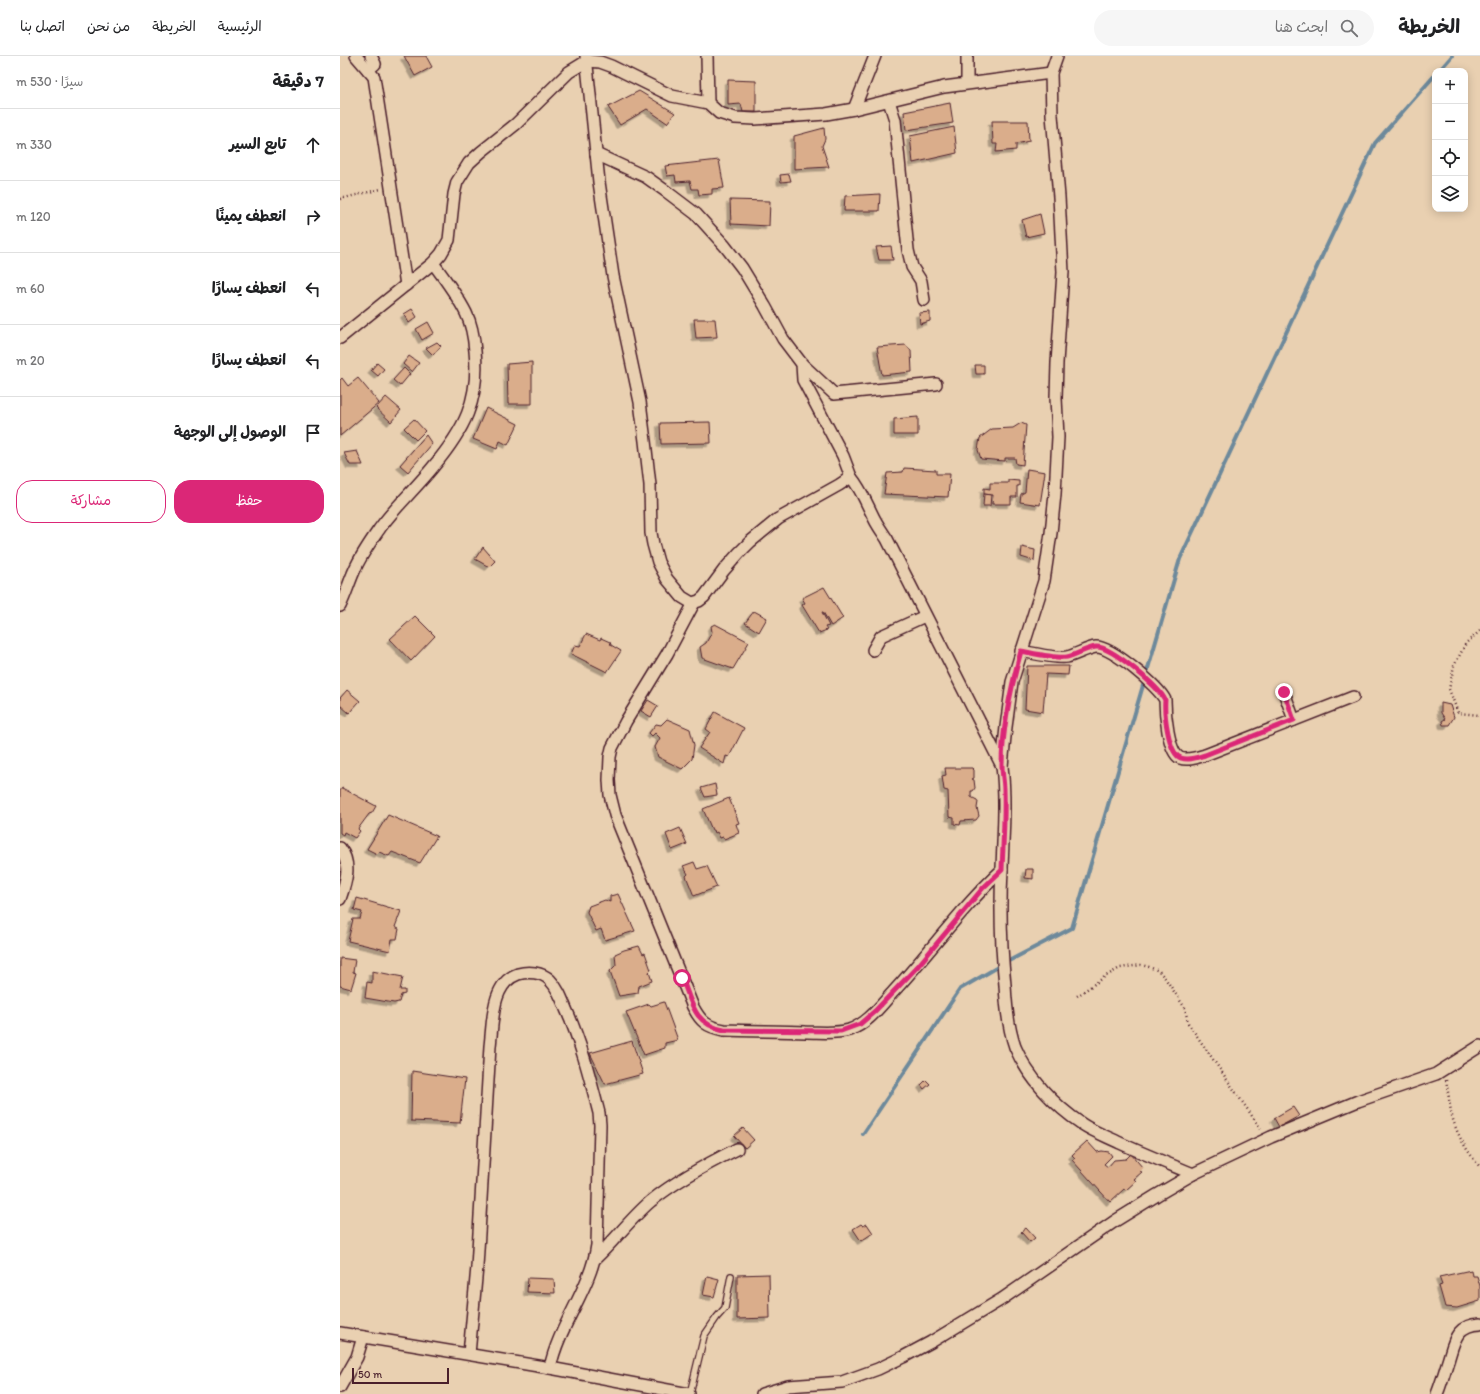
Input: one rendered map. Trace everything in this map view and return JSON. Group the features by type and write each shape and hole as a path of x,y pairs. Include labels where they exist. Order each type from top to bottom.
{"street":[{"path":"356,56 374,77 406,285"},
{"path":"368,70 375,64 371,56"},
{"path":"707,56 708,103"},
{"path":"854,109 875,56"},
{"path":"967,56 967,83"},
{"path":"1057,56 1051,73 1052,121 1059,198 1063,272 1056,363 1058,437 1055,494 1044,581 1012,682 1002,766 1004,789 1002,870 1003,964 1006,1003 1011,1035 1022,1061 1035,1080 1048,1095 1082,1124 1101,1135 1193,1174"},
{"path":"586,59 599,182 613,276 640,402 650,485 651,533 653,544 658,562 667,579 682,597 694,603"},
{"path":"340,338 433,263 441,254 449,240 454,194 457,182 469,163 516,124 569,72 586,59 600,62 672,96 708,103 719,113 735,118 755,119 826,114 890,101 915,93 967,83 1051,73"},
{"path":"890,101 895,120 908,250 912,267 920,281 924,300"},
{"path":"596,154 646,178 684,205 712,230 742,268 783,339 802,364 834,394 936,384"},
{"path":"340,606 355,568 364,553 393,512 434,467 448,448 465,421 475,393 477,366 472,330 467,314 433,263"},
{"path":"802,364 804,380 843,456 851,478 857,484 874,519 887,539 1002,766"},
{"path":"851,478 778,519 750,542 724,570 704,597 694,603 667,654 617,738 610,757 609,780 610,795 615,815 698,1017 712,1027 724,1030 828,1032 841,1031 855,1027 875,1011 904,980 983,888 1002,870"},
{"path":"873,650 881,636 925,616"},
{"path":"1021,651 1065,657 1095,647 1105,649 1116,655 1145,678 1165,700 1168,736 1176,755 1181,758 1194,758 1205,755 1353,696"},
{"path":"1284,692 1294,720"},
{"path":"340,848 346,861 348,872 340,899"},
{"path":"469,1354 477,1267 490,1046 494,1011 500,991 509,979 518,974 528,972 546,977 554,984 559,993 575,1029 588,1070 599,1113 600,1125 598,1245 596,1258 553,1352 550,1368"},
{"path":"762,1394 788,1386 842,1382 878,1369 903,1357 1002,1300 1115,1222 1193,1174 1271,1137 1358,1101 1436,1074 1480,1046"},
{"path":"596,1258 628,1222 652,1201 701,1168 737,1149"},
{"path":"1436,1394 1456,1338 1463,1329 1480,1324"},
{"path":"340,1333 550,1368 690,1394"},
{"path":"340,1387 357,1357 363,1337"}],"lane":[{"path":"690,1394 704,1336 725,1308 731,1276"}],"path":[{"path":"340,199 391,187"},
{"path":"1480,631 1466,644 1454,666 1449,689 1458,713 1480,715"},
{"path":"1077,996 1120,968 1141,965 1159,971 1185,1008 1188,1023 1261,1128 1271,1137"},
{"path":"1444,1069 1451,1113 1458,1134 1467,1151 1480,1167"}],"building":[{"path":"404,56 426,56 432,67 415,76"},
{"path":"728,80 756,81 756,112 743,112 741,104 728,105"},
{"path":"639,91 675,113 667,123 647,109 620,125 608,107"},
{"path":"950,103 953,123 906,130 904,112"},
{"path":"992,121 1028,121 1029,141 1016,144 1016,150 996,152 997,144 993,144"},
{"path":"954,127 957,153 913,163 910,136"},
{"path":"824,128 825,139 822,146 829,167 794,169 794,136"},
{"path":"719,160 724,188 712,189 712,194 699,195 698,189 692,189 690,181 676,182 675,175 667,176 665,166"},
{"path":"789,174 791,181 781,182 780,175"},
{"path":"880,194 879,211 844,211 845,196"},
{"path":"730,200 770,201 769,226 731,224"},
{"path":"1040,214 1044,233 1026,237 1022,220"},
{"path":"891,246 893,260 879,260 876,247"},
{"path":"412,309 417,317 409,323 404,314"},
{"path":"930,312 930,321 920,324 919,313"},
{"path":"694,319 715,319 717,337 696,338"},
{"path":"428,322 434,333 422,340 416,329"},
{"path":"437,342 441,346 433,355 426,348"},
{"path":"906,345 911,351 912,372 882,375 877,347"},
{"path":"409,356 419,363 412,372 403,364"},
{"path":"532,362 532,404 508,404 507,364"},
{"path":"377,363 384,369 378,376 371,370"},
{"path":"975,365 984,365 984,374 976,374"},
{"path":"404,368 410,374 400,386 393,380"},
{"path":"342,378 348,386 358,378 379,403 340,436 340,380"},
{"path":"386,397 401,410 391,422 376,408"},
{"path":"486,408 518,424 508,445 500,441 497,449 473,439"},
{"path":"918,417 918,435 894,435 894,419"},
{"path":"414,419 425,431 416,440 404,428"},
{"path":"710,422 711,443 661,444 660,423"},
{"path":"1021,423 1026,425 1023,465 1016,464 1015,458 1005,458 1005,461 981,459 978,450 980,438 992,429 1013,428"},
{"path":"426,435 432,444 408,472 400,465"},
{"path":"357,451 363,465 350,465 344,453"},
{"path":"904,468 936,470 936,474 950,474 948,497 884,494 887,473 903,472"},
{"path":"1027,469 1045,472 1040,505 1020,502 1021,494 1025,492"},
{"path":"1008,480 1019,481 1019,486 1017,486 1017,497 1011,497 1011,504 992,504 993,495 984,494 984,488 990,489 990,483 1008,483"},
{"path":"984,494 991,495 990,506 983,506"},
{"path":"483,547 495,561 489,567 475,559"},
{"path":"1022,547 1035,550 1034,561 1021,557"},
{"path":"824,587 843,618 831,626 822,612 829,626 825,627 827,630 819,633 802,605 805,603 802,598"},
{"path":"754,611 767,618 759,632 745,623"},
{"path":"415,616 435,636 411,661 390,639"},
{"path":"715,624 749,642 733,669 702,658 700,647 706,643 712,632 711,626"},
{"path":"586,634 600,640 601,638 610,642 611,645 621,651 607,672 571,654 575,645 580,646"},
{"path":"1027,666 1069,666 1068,675 1046,674 1043,712 1025,709"},
{"path":"347,690 360,701 349,713 340,705 340,698"},
{"path":"648,700 658,706 651,717 641,711"},
{"path":"1441,703 1450,705 1454,717 1449,725 1443,725 1442,721 1445,719 1441,713"},
{"path":"715,712 744,728 729,757 726,756 724,764 699,748 710,732 706,729"},
{"path":"667,719 690,729 694,745 692,759 682,769 658,757 655,747 660,738 655,733 652,736 649,733 656,724 661,725"},
{"path":"945,768 972,768 974,770 974,778 972,779 974,780 975,788 971,791 971,797 978,802 977,808 979,816 976,820 961,821 960,825 954,824 954,818 949,817 948,791 944,790 942,776 946,775"},
{"path":"715,784 717,795 705,797 701,788"},
{"path":"342,788 376,806 358,829 360,831 355,838 344,832 343,835 340,833 340,791"},
{"path":"729,798 739,823 736,824 739,833 724,839 723,837 720,838 717,832 715,833 714,830 712,830 703,809"},
{"path":"388,815 437,836 420,863 392,852 389,856 379,852 377,854 367,849"},
{"path":"680,828 687,844 672,850 666,834"},
{"path":"694,862 697,869 707,866 717,887 694,896 686,876 688,874 683,866"},
{"path":"1026,869 1033,869 1033,879 1025,878"},
{"path":"618,894 635,931 605,940 601,929 596,931 587,912 589,906 605,900 610,902 610,896"},
{"path":"357,898 401,911 395,927 399,929 397,939 392,939 390,951 348,941 353,919 360,919 362,912 354,910"},
{"path":"639,946 643,954 645,953 651,970 649,972 652,981 639,986 638,993 619,996 610,971 616,965 615,954"},
{"path":"340,958 355,960 353,972 356,973 351,989 340,986"},
{"path":"372,971 403,977 400,990 405,990 405,994 401,995 399,1002 394,1003 365,998 367,982 372,983"},
{"path":"664,1002 678,1040 665,1043 665,1048 644,1055 626,1012 649,1004 651,1006"},
{"path":"632,1041 643,1074 605,1084 590,1053"},
{"path":"412,1071 465,1079 460,1123 411,1121"},
{"path":"926,1080 930,1084 924,1089 921,1085"},
{"path":"1293,1107 1299,1116 1279,1127 1274,1118"},
{"path":"743,1128 754,1140 745,1148 734,1136"},
{"path":"1087,1141 1097,1152 1109,1152 1112,1156 1104,1164 1108,1167 1114,1160 1126,1159 1131,1154 1143,1168 1140,1171 1142,1172 1134,1179 1136,1181 1126,1190 1124,1189 1110,1202 1072,1160 1075,1158 1072,1155"},
{"path":"861,1224 863,1226 867,1224 873,1233 861,1241 853,1229"},
{"path":"1026,1228 1035,1238 1030,1242 1021,1232"},
{"path":"1471,1270 1472,1276 1477,1276 1480,1286 1480,1301 1457,1308 1445,1307 1439,1286 1442,1285 1439,1277"},
{"path":"769,1274 770,1318 737,1319 737,1275"},
{"path":"707,1276 719,1279 714,1297 703,1295"},
{"path":"528,1278 554,1279 555,1293 527,1292"}],"waterway":[{"path":"1442,68 1452,56"},
{"path":"863,1134 960,989 1003,964 1072,928 1180,559 1375,143 1432,78"}],"route":[{"path":"682,978 698,1017 708,1025 718,1029 822,1032 841,1031 855,1027 875,1011 918,966 983,888 1002,870 1004,822 1002,766 1012,682 1021,651 1065,657 1095,647 1108,650 1116,655 1159,691 1165,700 1168,736 1176,755 1187,759 1205,755 1294,720 1284,692"}]}
